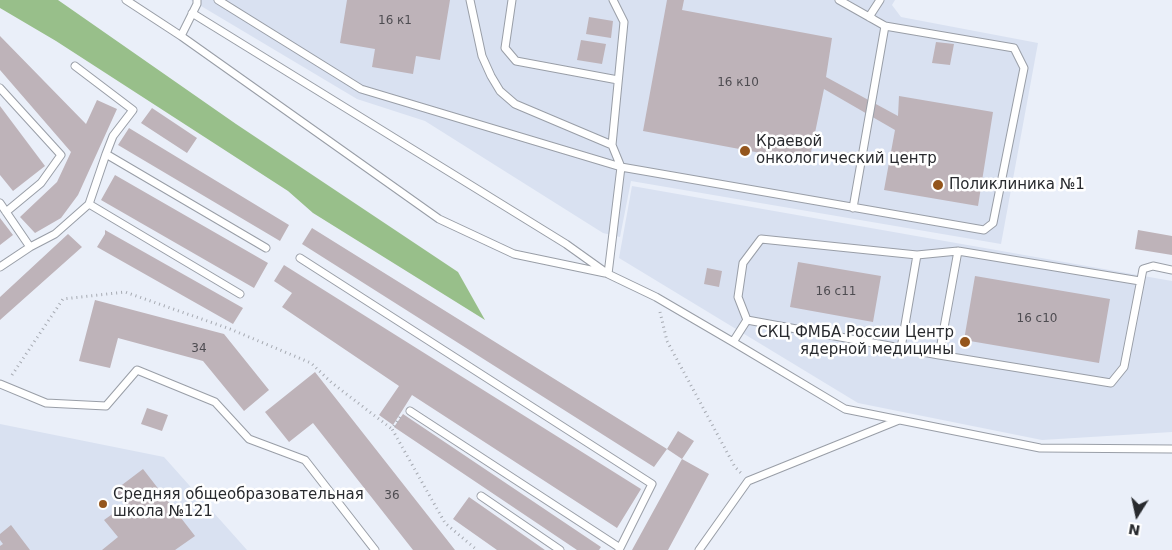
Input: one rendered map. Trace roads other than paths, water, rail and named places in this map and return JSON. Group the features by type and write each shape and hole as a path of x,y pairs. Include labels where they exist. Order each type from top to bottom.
{"lane":[{"path":"126,0 181,36 439,219 514,254 608,274"},
{"path":"181,36 197,4 197,0"},
{"path":"218,0 361,89 621,167 984,230 994,223 1024,68 1014,48 885,26 839,0"},
{"path":"470,0 482,56 500,91 515,104 612,145"},
{"path":"512,0 505,48 516,61 618,80"},
{"path":"608,274 621,167 612,145 624,22 613,0"},
{"path":"869,17 880,0"},
{"path":"192,13 566,244 608,274 656,298 733,342 844,409 1040,448 1172,450"},
{"path":"853,208 885,26"},
{"path":"0,267 30,247 55,234 89,204 113,136 133,110 75,66"},
{"path":"0,88 61,155 41,183 6,212"},
{"path":"106,154 266,248"},
{"path":"0,203 30,247"},
{"path":"89,204 240,294"},
{"path":"747,320 738,297 743,264 761,239 917,255 958,251 1140,281"},
{"path":"939,355 958,251"},
{"path":"902,348 917,255"},
{"path":"300,258 652,484 619,549 410,411"},
{"path":"747,320 939,355 1111,383 1124,367 1143,269 1153,266 1172,270"},
{"path":"733,342 747,320"},
{"path":"0,384 46,403 106,406 137,370 215,402 249,439 306,460 375,550"},
{"path":"699,550 748,481 899,420"},
{"path":"481,496 560,550"}],"place":[{"name":"Краевой онкологический центр","path":"745,151"},
{"name":"Поликлиника №1","path":"938,185"},
{"name":"СКЦ ФМБА России Центр ядерной медицины","path":"965,342"},
{"name":"Средняя общеобразовательная школа №121","path":"103,504"}]}
